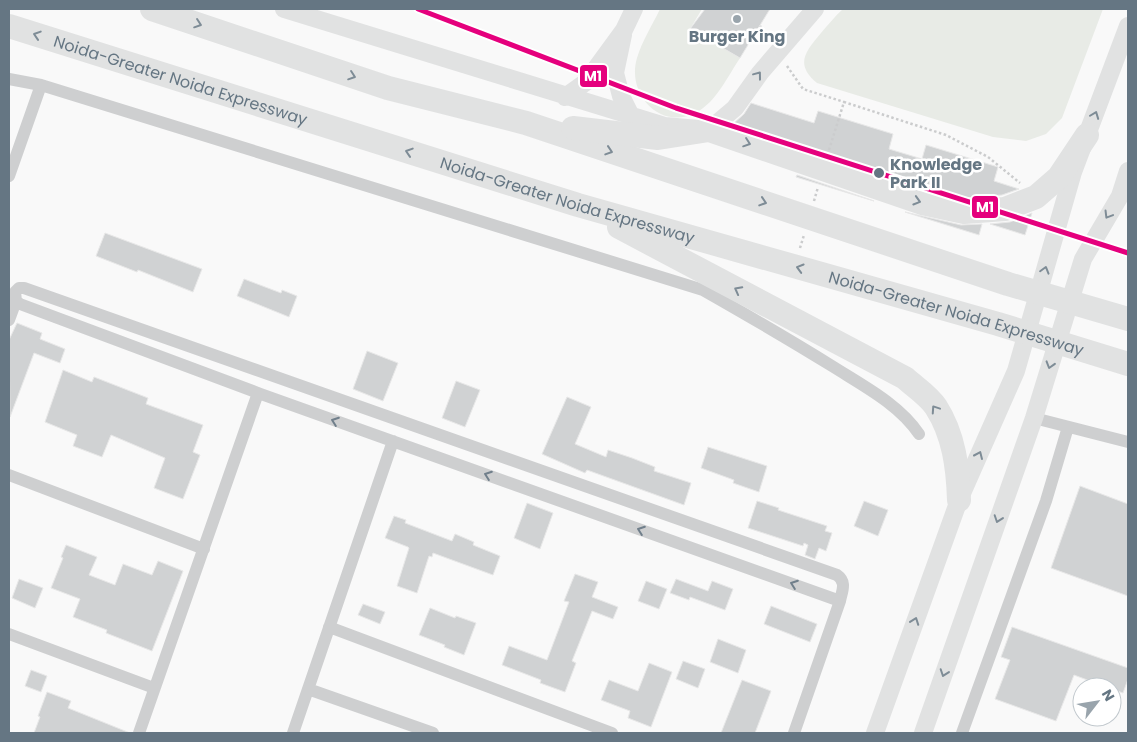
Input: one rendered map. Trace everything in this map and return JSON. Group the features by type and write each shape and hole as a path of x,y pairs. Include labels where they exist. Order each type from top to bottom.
{"highway":[{"path":"152,9 388,88 526,123 1008,284 1128,319"},
{"name":"Noida-Greater Noida Expressway","path":"9,26 578,205 998,324 1128,364"},
{"path":"526,123 658,138 709,130 922,203 964,212 1005,209 1036,196 1059,177 1087,135"},
{"path":"578,205 905,378 935,406 950,439 958,470 959,500"}],"street":[{"path":"284,9 565,97 665,126 709,130 735,108 760,73 815,9"},
{"path":"565,97 586,82 624,30 634,9"},
{"path":"875,733 959,500 1016,371 1073,172 1128,26"},
{"path":"624,30 616,73 621,96 631,116"},
{"path":"9,78 41,85 704,290 786,337 868,388 912,423 919,434"},
{"path":"9,176 41,85"},
{"path":"923,733 1034,418 1083,258 1120,196 1128,171"},
{"path":"9,320 13,294 19,288 24,288 837,575 841,578 844,585 840,601 794,733"},
{"path":"13,294 258,393 840,601"},
{"path":"139,733 258,393"},
{"path":"1034,418 1128,442"},
{"path":"962,733 1046,501 1068,427"},
{"path":"293,733 393,441"},
{"path":"9,475 204,549"},
{"path":"329,628 612,733"},
{"path":"9,634 154,688"},
{"path":"308,689 433,733"}],"path":[{"path":"760,26 771,42"},
{"path":"787,65 803,89 844,102"},
{"path":"875,112 946,135 988,157 1036,196"}],"shaded area":[{"path":"660,9 702,9 690,29 740,58 710,102 704,108 684,117 671,117 659,113 649,106 637,84 635,71 637,58"},
{"path":"843,9 1103,9 1062,118 1046,134 1026,141 993,137 817,83 810,76 804,64 807,52"}],"building":[{"path":"705,9 770,9 740,58 690,29"},
{"path":"751,103 814,123 818,111 893,134 889,149 922,159 926,145 998,167 994,181 1019,189 1002,195 965,198 926,190 733,124 744,114"},
{"path":"797,175 874,201 796,177"},
{"path":"905,212 961,225 982,224 979,235"},
{"path":"1032,213 1025,235 990,224 1010,222"},
{"path":"105,233 202,269 193,292 96,256"},
{"path":"244,279 281,293 282,290 297,296 289,317 237,296"},
{"path":"17,323 42,333 40,339 65,349 60,363 34,353 10,417 9,340"},
{"path":"367,351 398,363 383,401 353,389"},
{"path":"63,370 92,382 94,377 148,398 146,404 203,425 193,452 200,455 183,499 154,488 165,458 111,435 102,457 73,446 77,435 45,422"},
{"path":"456,381 480,390 465,427 442,418"},
{"path":"567,397 591,407 575,444 606,457 608,450 632,458 655,467 654,471 691,483 684,505 587,470 585,473 542,454"},
{"path":"708,447 767,466 759,492 733,483 734,480 701,468"},
{"path":"1080,486 1128,504 1128,596 1051,568"},
{"path":"757,501 827,526 825,531 832,533 826,551 819,548 815,559 805,555 808,545 804,543 803,546 748,528"},
{"path":"864,501 888,510 878,536 854,526"},
{"path":"527,503 553,513 540,549 514,538"},
{"path":"394,516 406,520 405,523 452,541 455,534 474,542 473,545 500,556 493,575 433,553 432,557 429,556 417,593 397,586 409,548 385,538"},
{"path":"66,545 97,557 89,575 115,585 123,564 152,575 158,561 183,571 152,651 106,633 107,630 73,617 80,599 51,588"},
{"path":"575,574 598,582 592,597 618,607 613,619 592,611 572,661 576,663 565,692 540,683 541,680 502,665 509,646 547,660 569,602 564,601"},
{"path":"19,579 43,588 35,608 12,598"},
{"path":"676,579 708,591 712,581 733,589 725,610 690,597 689,600 670,593"},
{"path":"646,581 667,589 659,609 638,601"},
{"path":"363,604 385,612 380,624 358,615"},
{"path":"771,606 817,624 810,642 764,624"},
{"path":"430,608 455,618 456,616 476,623 464,655 419,635"},
{"path":"1012,627 1128,668 1128,679 1123,693 1122,677 1079,677 1074,675 1056,721 995,699 1010,660 1001,657"},
{"path":"718,639 746,650 738,673 710,662"},
{"path":"683,661 705,669 698,688 676,679"},
{"path":"649,663 672,672 651,727 628,718 630,711 601,700 609,680 638,691"},
{"path":"31,670 47,676 41,692 25,686"},
{"path":"742,680 771,691 755,733 721,733"},
{"path":"47,692 71,701 68,708 130,733 34,733"}],"transit line":[{"name":"M1","path":"418,9 676,108 1128,253"}],"place":[{"name":"Burger King","path":"737,19"},
{"name":"Knowledge Park II","path":"879,173"}]}
